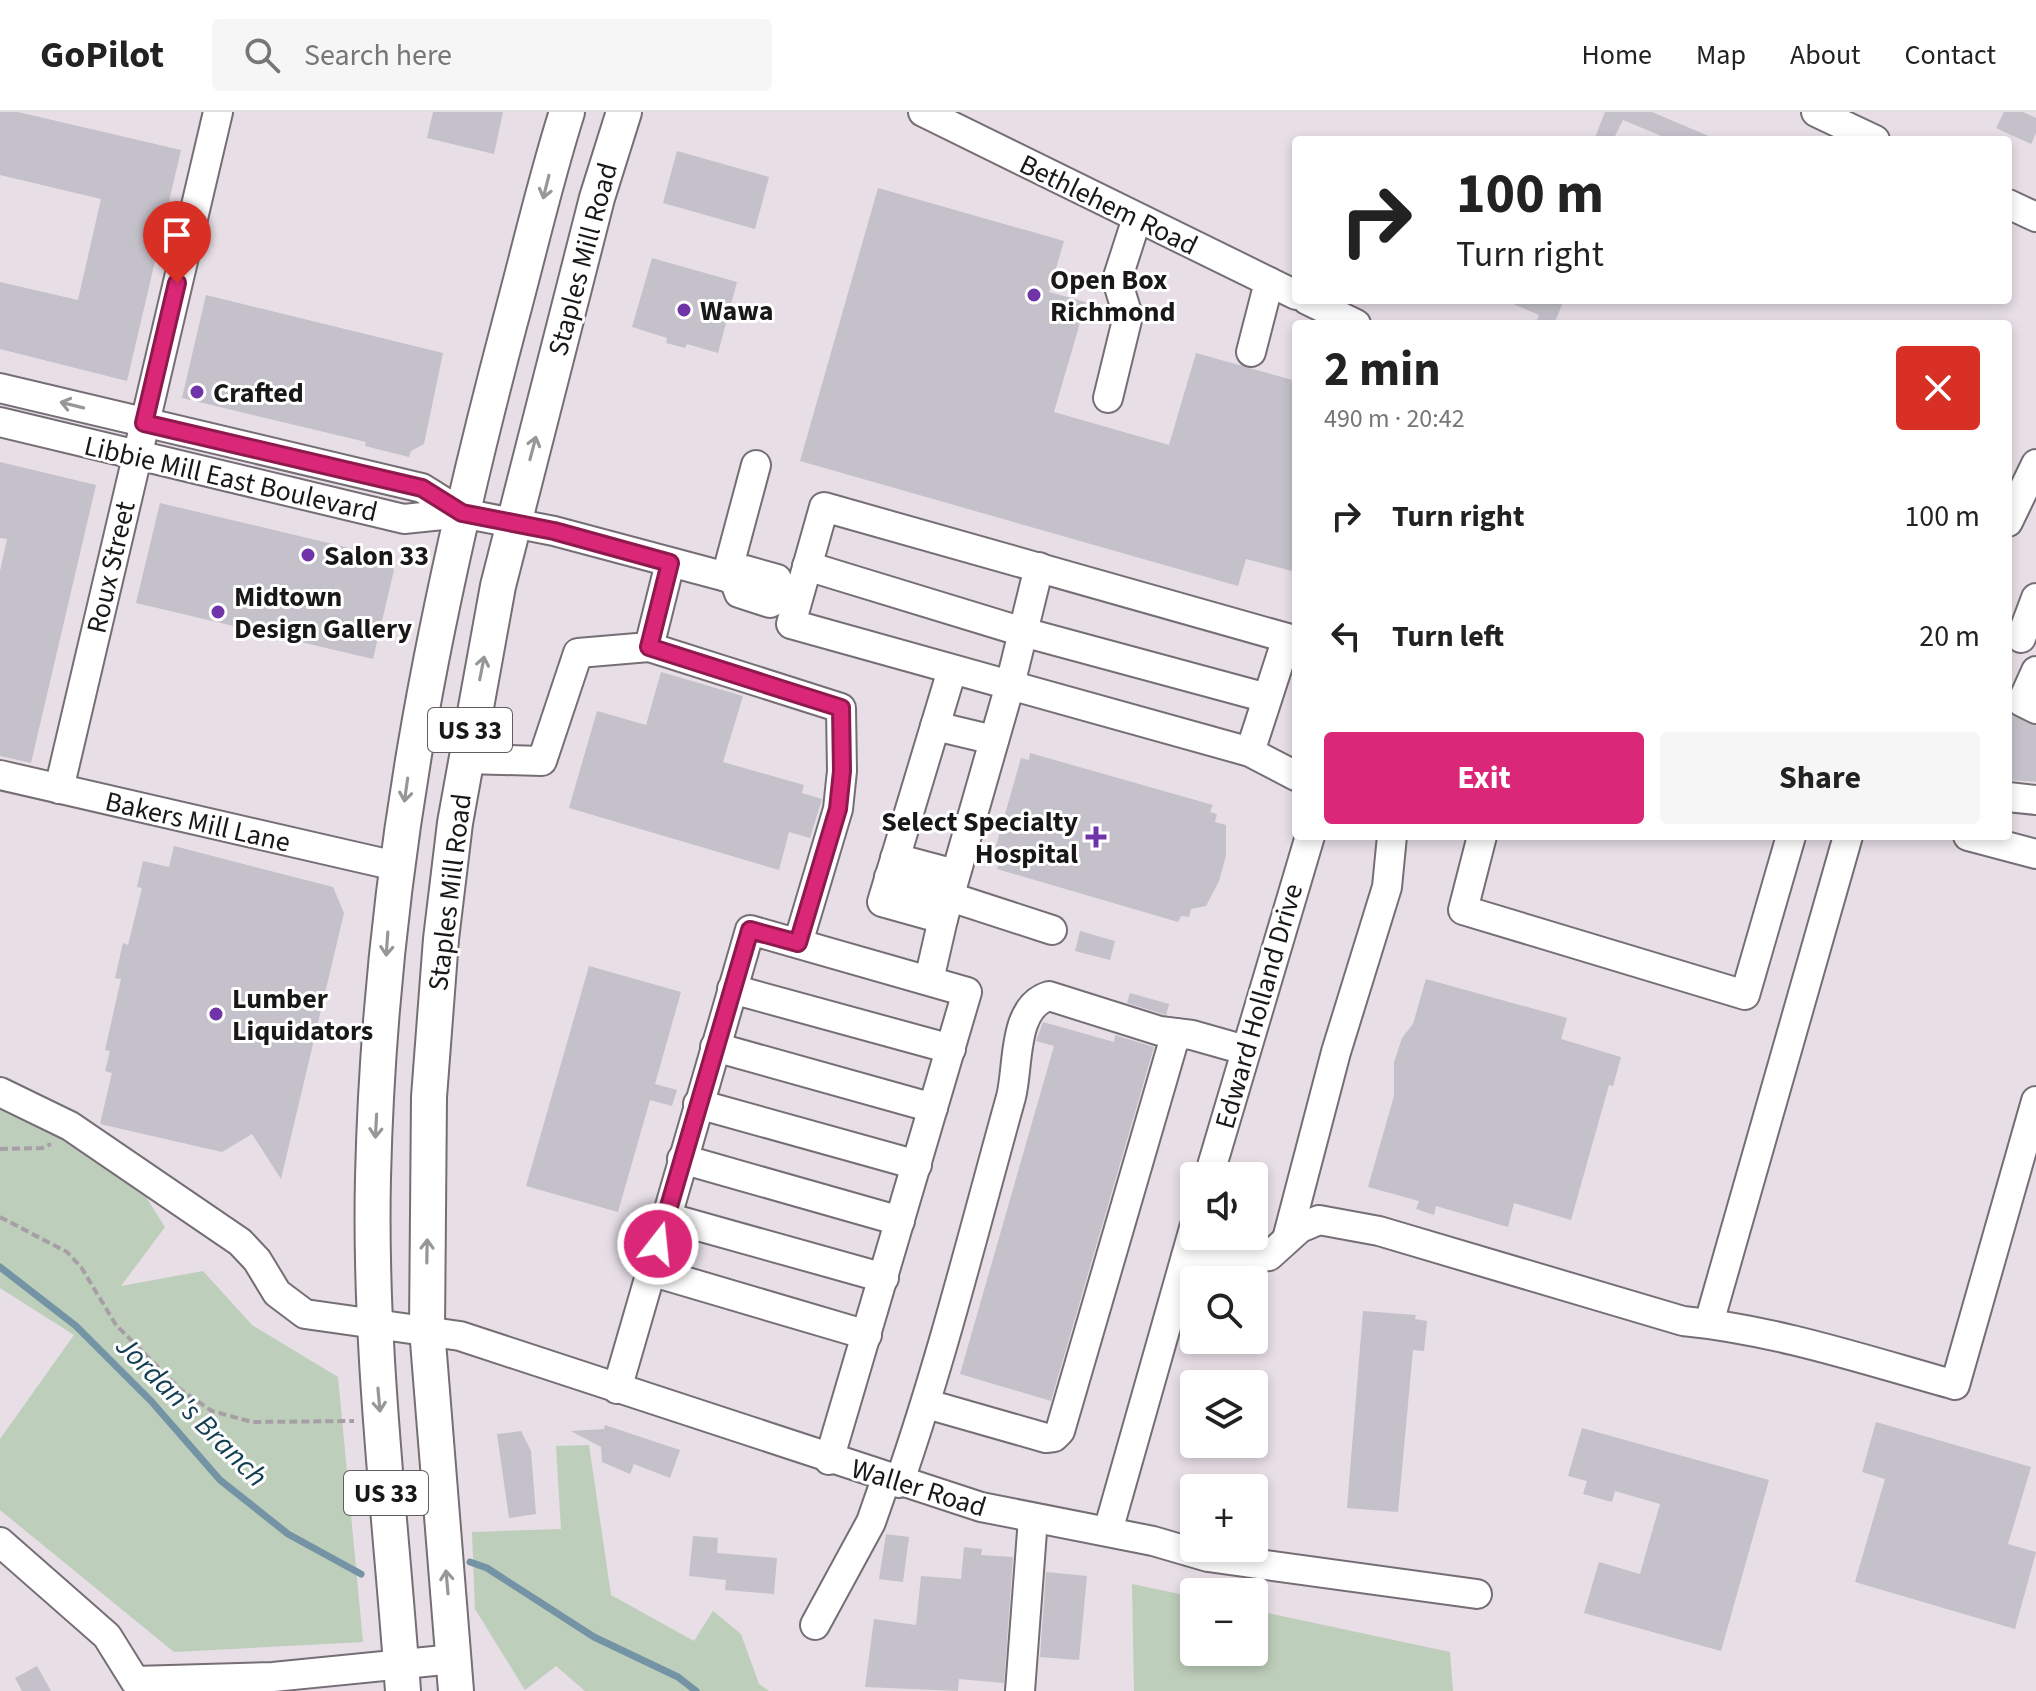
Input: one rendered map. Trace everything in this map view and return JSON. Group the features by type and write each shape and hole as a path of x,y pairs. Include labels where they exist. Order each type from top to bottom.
{"main road":[{"name":"Staples Mill Road","path":"402,1678 375,1322 377,1104 388,931 419,714 462,513 567,112"},
{"name":"Staples Mill Road","path":"455,1675 427,1329 429,1097 451,852 487,640 514,524 597,198 624,112"}],"street":[{"name":"Roux Street","path":"59,789 218,112"},
{"name":"Bethlehem Road","path":"923,112 1292,293"},
{"path":"1816,112 1867,136"},
{"path":"2012,206 2036,217"},
{"path":"1108,398 1128,316 1117,280 1137,218"},
{"path":"1251,352 1269,282"},
{"path":"1315,304 1348,320"},
{"name":"Libbie Mill East Boulevard","path":"0,388 422,488 462,513"},
{"name":"Libbie Mill East Boulevard","path":"0,422 404,519 462,513 730,578"},
{"path":"2012,514 2036,464"},
{"path":"756,465 730,578 739,593 770,603 792,596"},
{"path":"1250,752 1287,638 824,507 807,566 792,596 791,624 1250,752 1292,774"},
{"path":"649,647 670,563"},
{"path":"807,566 1023,632 1267,698"},
{"path":"929,980 1039,567"},
{"path":"2022,638 2036,598"},
{"path":"465,759 542,761 578,653 649,647 841,708 842,771 838,809 798,943"},
{"path":"949,897 882,902 952,670"},
{"path":"2022,702 2036,671"},
{"path":"935,726 994,740"},
{"name":"Bakers Mill Lane","path":"0,775 396,866"},
{"path":"2012,797 2036,800"},
{"name":"Edward Holland Drive","path":"1213,1162 1309,840"},
{"path":"1287,1239 1336,1052 1387,887 1392,840"},
{"path":"1481,840 1463,910 1745,995 1790,840"},
{"path":"1709,1323 1847,840"},
{"path":"1983,840 2036,854"},
{"path":"892,868 949,897 1052,930"},
{"path":"617,1389 750,930 967,992 829,1460"},
{"path":"732,989 951,1049"},
{"path":"815,1625 892,1481 927,1404 1016,1079 1027,1010 1036,1000 1049,996 1245,1050"},
{"path":"927,1404 1046,1438 1054,1437 1060,1431 1176,1033"},
{"path":"715,1047 933,1108"},
{"name":"Waller Road","path":"0,1092 70,1126 240,1242 257,1260 277,1293 294,1307 317,1317 375,1322 460,1336 892,1481 981,1507 1108,1531 1208,1557 1477,1594"},
{"path":"1186,1257 1229,1261 1269,1256 1300,1228 1319,1220 1379,1231 1683,1321 1785,1338 1955,1385 2036,1101"},
{"path":"698,1104 917,1165"},
{"path":"682,1159 900,1221"},
{"path":"666,1217 884,1278"},
{"path":"1108,1531 1188,1250"},
{"path":"650,1271 867,1335"},
{"path":"1020,1691 1033,1518"},
{"path":"0,1542 107,1636 137,1686 269,1684 455,1675"}],"path":[{"path":"0,1149 42,1148 70,1126"},
{"path":"0,1217 67,1252 81,1267 116,1325 181,1390 212,1411 252,1422 332,1423 380,1418"}],"green space":[{"path":"0,1107 48,1131 144,1194 165,1227 121,1286 203,1271 252,1325 338,1377 363,1642 174,1652 0,1510 0,1439 74,1335 0,1288"},
{"path":"589,1445 611,1595 694,1641 713,1611 741,1634 759,1684 769,1691 585,1691 556,1666 525,1690 475,1609 472,1532 561,1529 556,1446"},
{"path":"1132,1584 1180,1594 1180,1666 1268,1666 1268,1613 1450,1652 1453,1691 1134,1691"}],"building":[{"path":"0,112 18,112 181,150 127,381 0,349 0,282 78,300 101,199 0,175"},
{"path":"433,112 503,112 494,154 427,138"},
{"path":"1605,112 1652,112 1709,136 1661,136 1623,120 1615,136 1596,136"},
{"path":"2004,112 2023,112 2036,118 2036,133 2031,144 1996,128"},
{"name":"Wawa","path":"677,151 769,177 755,229 663,203"},
{"path":"878,188 1064,241 1049,292 1086,302 1054,412 1169,445 1196,353 1292,380 1292,571 1246,559 1238,586 800,461"},
{"name":"Wawa","path":"652,258 737,282 718,353 687,344 685,348 666,343 667,338 632,327"},
{"path":"206,295 443,353 424,444 411,451 409,457 365,446 366,442 182,398"},
{"path":"1513,304 1562,304 1556,320 1537,320 1539,315"},
{"path":"0,462 96,485 31,763 0,756 0,571 7,539 0,538"},
{"path":"160,503 387,557 394,570 373,659 136,603"},
{"path":"661,672 743,696 723,762 804,785 802,793 822,799 810,838 789,832 779,870 569,808 597,711 646,725"},
{"path":"2012,713 2036,726 2036,782 2012,780"},
{"path":"1030,753 1213,805 1210,812 1217,814 1215,822 1226,825 1226,856 1219,881 1206,906 1191,909 1189,917 1181,916 1178,922 997,869 999,863 992,860 1021,758 1029,760"},
{"name":"Lumber Liquidators","path":"174,846 333,887 344,913 281,1179 252,1134 222,1152 100,1124 112,1073 105,1071 110,1051 105,1050 121,979 115,978 123,943 128,945 142,888 137,887 143,861 169,867"},
{"path":"1080,931 1115,941 1110,960 1075,951"},
{"path":"589,966 681,992 655,1084 677,1090 672,1106 650,1100 618,1212 526,1186"},
{"path":"1426,979 1567,1018 1561,1039 1621,1057 1613,1086 1609,1085 1571,1220 1514,1203 1508,1227 1436,1206 1434,1215 1416,1209 1419,1201 1368,1187 1394,1096 1394,1062 1402,1038 1413,1024"},
{"path":"1130,993 1169,1004 1166,1015 1127,1003"},
{"path":"1043,1022 1114,1042 1115,1035 1154,1047 1051,1401 960,1374 1054,1046 1036,1041"},
{"path":"1363,1311 1416,1315 1415,1319 1427,1321 1424,1351 1413,1350 1398,1512 1347,1508"},
{"path":"1876,1422 2031,1467 2008,1544 2036,1552 2015,1629 1855,1582 1885,1479 1862,1472"},
{"path":"605,1425 680,1450 670,1478 634,1464 630,1474 602,1462 601,1447 571,1431 604,1429"},
{"path":"1582,1428 1769,1480 1721,1651 1584,1613 1599,1562 1640,1574 1660,1504 1615,1491 1612,1502 1583,1494 1587,1481 1568,1476"},
{"path":"521,1431 531,1451 536,1514 509,1518 497,1434"},
{"path":"886,1534 909,1537 903,1582 879,1579"},
{"path":"693,1536 718,1538 717,1553 777,1558 774,1594 725,1590 726,1580 689,1576"},
{"path":"964,1547 982,1549 981,1555 1013,1557 1004,1683 959,1679 958,1691 865,1687 874,1619 916,1625 921,1576 961,1579"},
{"path":"1046,1572 1087,1576 1079,1660 1040,1657"},
{"path":"37,1666 51,1691 22,1691 15,1678"}],"waterway":[{"name":"Jordan's Branch","path":"0,1267 76,1326 151,1401 220,1480 288,1534 361,1574"},
{"name":"Jordan's Branch","path":"470,1562 487,1568 594,1637 678,1677 696,1691"}],"place":[{"name":"Open Box Richmond","path":"1034,295"},
{"name":"Wawa","path":"684,310"},
{"name":"Crafted","path":"197,392"},
{"name":"Salon 33","path":"308,555"},
{"name":"Midtown Design Gallery","path":"218,612"},
{"name":"Select Specialty Hospital","path":"1096,837"},
{"name":"Lumber Liquidators","path":"216,1014"}],"route":[{"path":"177,283 144,423 422,488 462,513 554,531 670,563 649,647 841,708 842,771 838,809 798,943 750,930 658,1244"}]}
